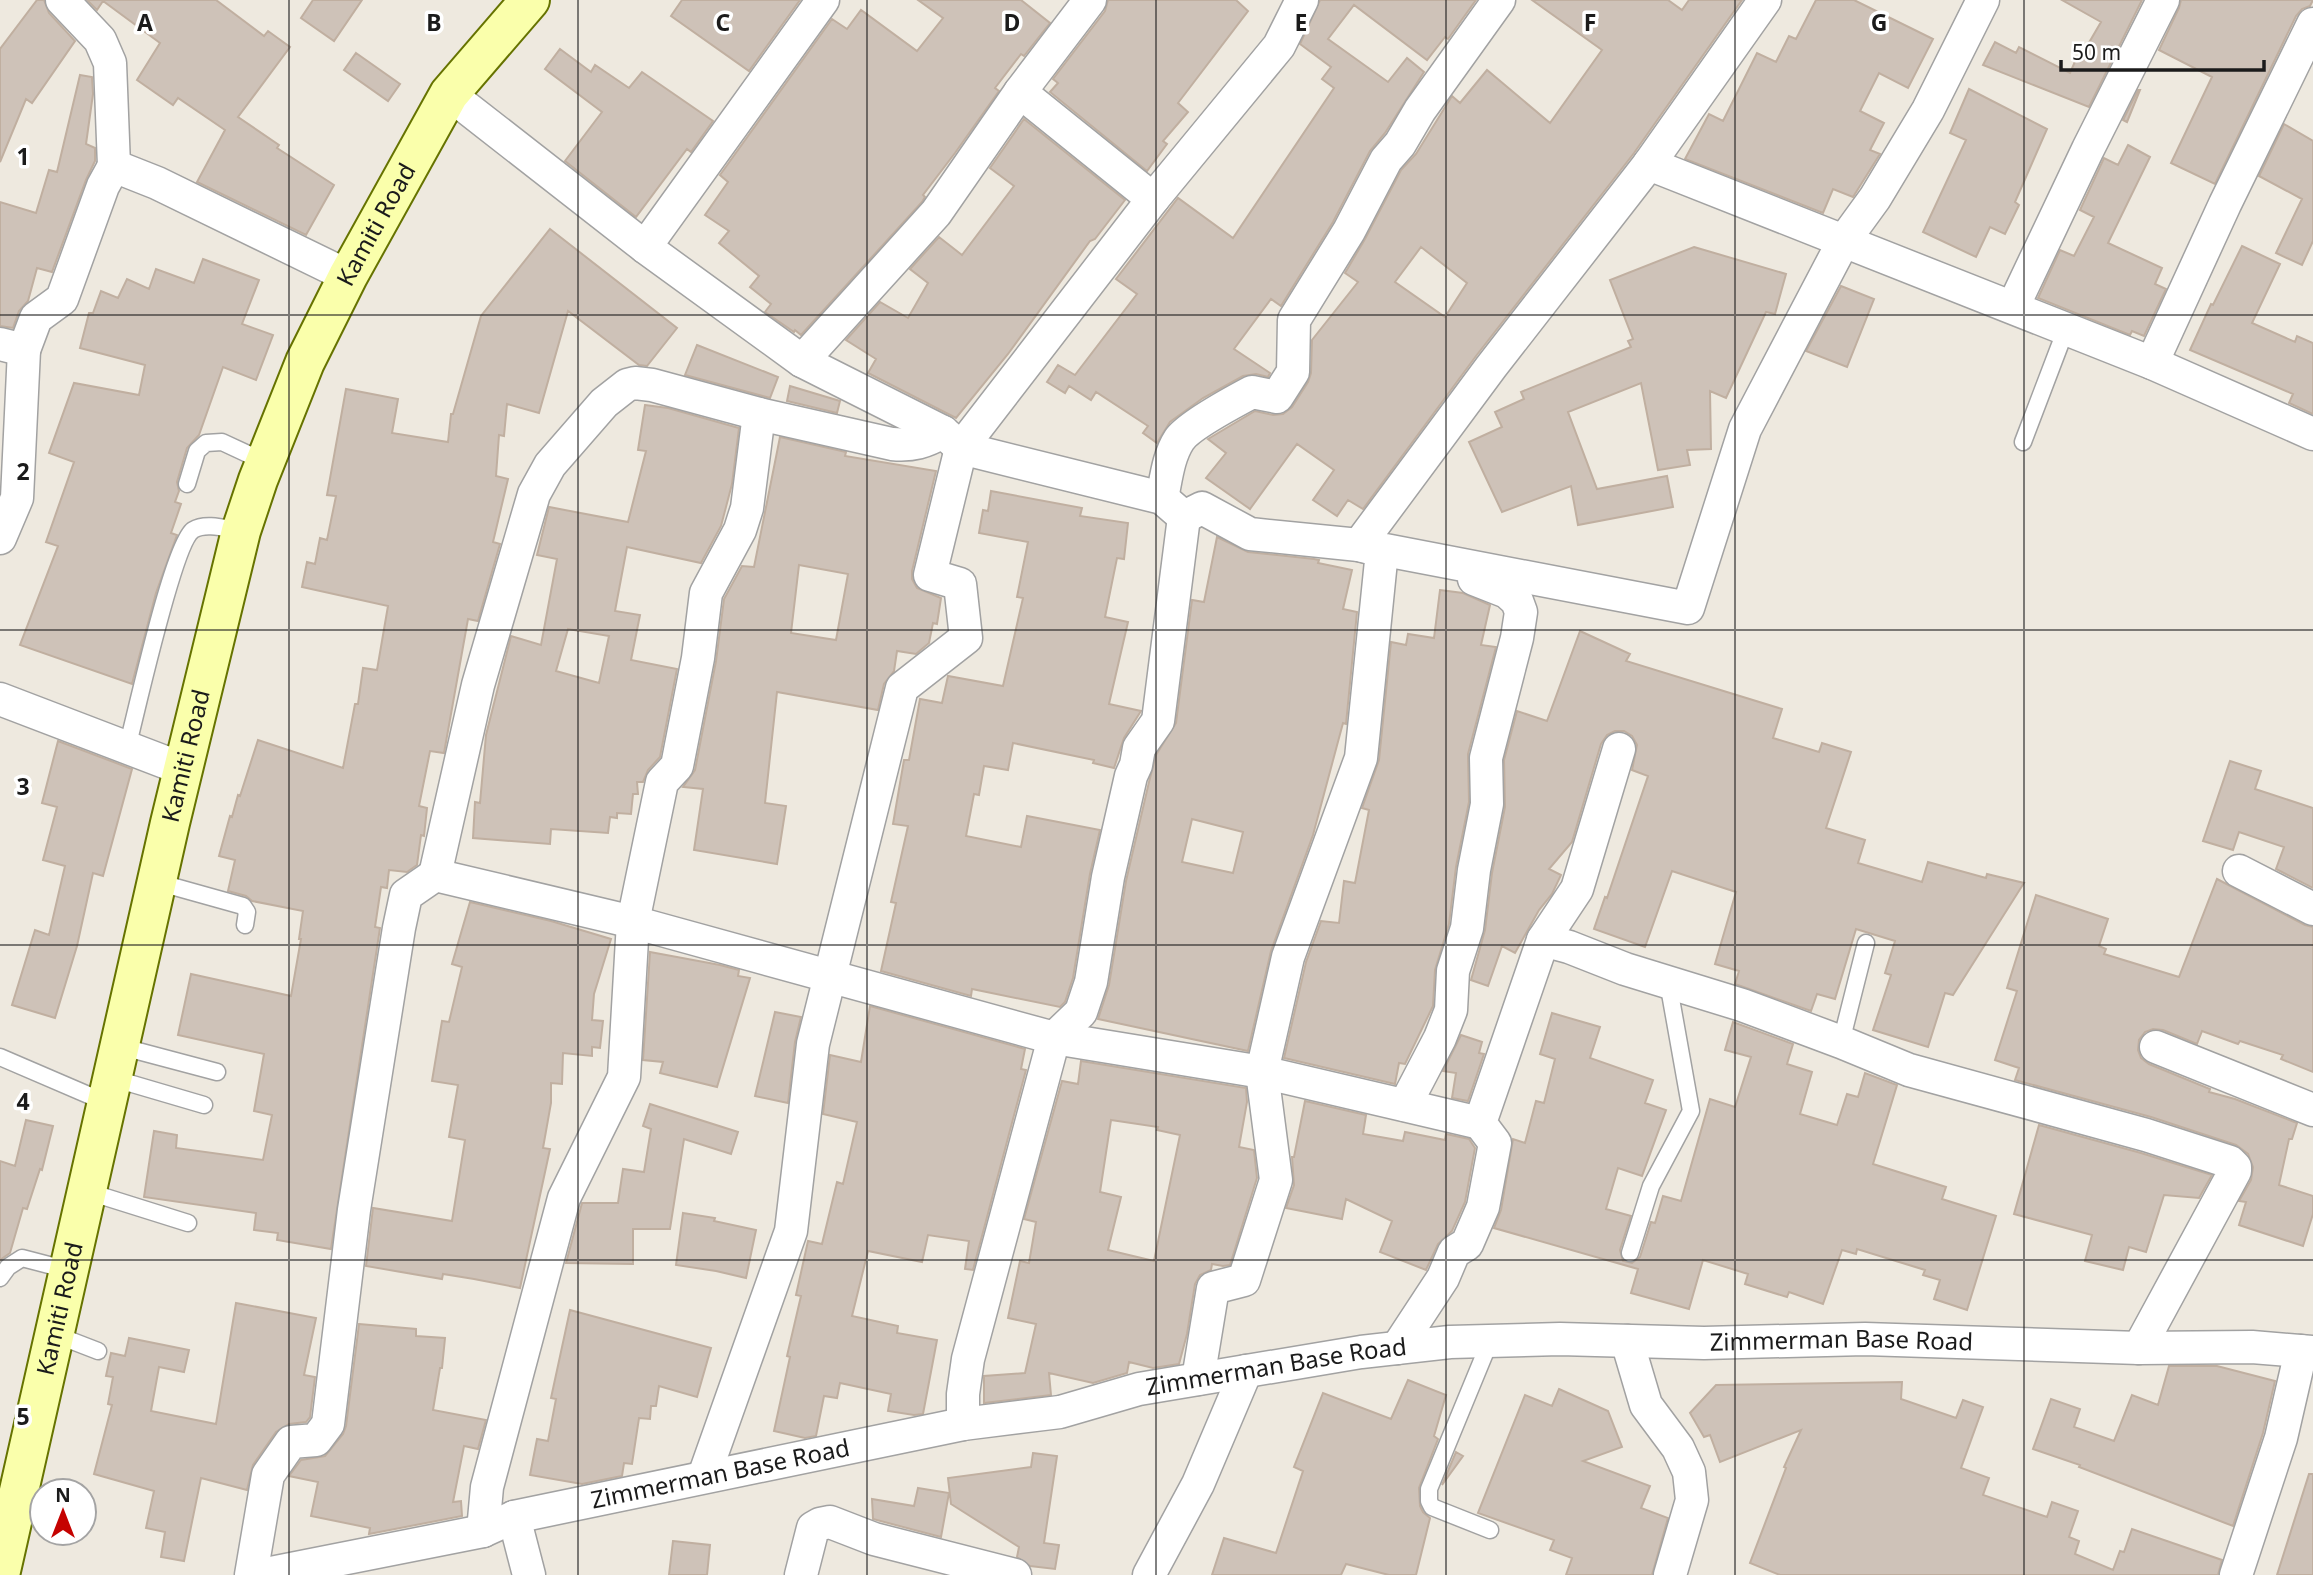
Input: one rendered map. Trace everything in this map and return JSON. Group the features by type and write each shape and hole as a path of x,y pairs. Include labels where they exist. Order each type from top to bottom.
{"main road":[{"name":"Kamiti Road","path":"0,1575 183,769 242,531 265,462 304,362 348,276 449,94 524,2"}],"street":[{"path":"0,538 17,498 12,347 36,318 62,299 103,186 114,166 110,63 100,40 62,0"},
{"path":"645,247 823,0"},
{"path":"802,361 936,213 1020,92 1090,0"},
{"path":"704,1476 791,1231 813,1044 902,688 966,638 960,584 930,575 952,440 1279,46 1302,0"},
{"path":"963,1424 963,1394 968,1360 1054,1038 1081,1012 1091,982 1108,877 1131,776 1139,748 1158,721 1173,507 1170,464 1180,439 1215,413 1252,392 1277,397 1293,372 1294,320 1349,231 1386,160 1400,144 1420,110 1499,0"},
{"path":"1198,1379 1213,1288 1244,1280 1276,1180 1262,1072 1288,957 1361,758 1371,548 1491,367 1649,164 1765,0"},
{"path":"449,94 645,247 802,361 952,440 1173,507 1202,508 1250,534 1371,548 1688,608 1745,429 1843,242 1875,198 1928,110 1983,0"},
{"path":"2013,307 2163,0"},
{"path":"2152,363 2225,204 2313,24"},
{"path":"1020,92 1153,199"},
{"path":"1649,164 2066,328 2313,434"},
{"path":"114,166 157,183 348,276"},
{"path":"251,1575 268,1475 290,1442 316,1440 328,1424 354,1210 406,895 435,875 478,685 534,494 550,465 604,403 619,389 635,383 759,414 909,445 952,440"},
{"path":"483,1531 487,1487 564,1198 624,1077 633,922 662,782 677,766 698,657 706,593 740,530 747,509 759,414"},
{"path":"1371,548 1489,584 1507,592 1517,601 1521,612 1517,638 1486,758 1487,804 1474,870 1468,928 1453,971 1451,1010 1440,1038 1405,1105"},
{"path":"0,699 183,769"},
{"path":"1480,1123 1543,940 1577,889 1619,749"},
{"path":"2239,871 2313,909"},
{"path":"435,875 633,922 1054,1038 1262,1072 1480,1123 1495,1143 1483,1207 1466,1244 1454,1252 1443,1278 1397,1348"},
{"path":"1543,940 1742,1005 1909,1070 2146,1135 2234,1164 2233,1174 2139,1348"},
{"path":"2156,1046 2313,1110"},
{"name":"Zimmerman Base Road","path":"261,1575 483,1531 514,1517 963,1424 1060,1412 1139,1389 1397,1348 1560,1339 1704,1343 1865,1339 2139,1348 2252,1346 2307,1351"},
{"path":"1626,1341 1646,1405 1678,1448 1689,1472 1692,1500 1670,1575"},
{"path":"2236,1575 2307,1351"},
{"path":"1149,1575 1198,1484 1246,1371"},
{"path":"514,1517 529,1575"},
{"path":"801,1575 813,1528 830,1522 874,1539 1015,1575"}],"lane":[{"path":"2023,442 2066,328"},
{"path":"187,484 197,451 206,443 222,442 265,462"},
{"path":"127,748 172,573 187,536 195,529 205,526 242,531"},
{"path":"157,882 243,906 247,912 246,925"},
{"path":"1841,1042 1866,943"},
{"path":"1630,1253 1651,1186 1690,1111 1668,982"},
{"path":"0,1057 113,1076 204,1105"},
{"path":"113,1076 217,1072"},
{"path":"86,1191 188,1223"},
{"path":"0,1278 8,1267 22,1258 68,1269"},
{"path":"54,1334 98,1351"},
{"path":"1490,1341 1429,1489 1429,1501 1432,1507 1490,1530"}],"building":[{"path":"37,0 44,0 49,13 75,41 32,103 26,99 0,162 0,49"},
{"path":"87,0 216,0 264,36 268,31 290,47 238,117 279,145 277,148 334,185 306,235 197,182 225,130 178,98 173,105 137,80 160,43 103,1 97,10"},
{"path":"313,0 362,0 334,41 301,18"},
{"path":"682,0 800,0 749,71 671,16"},
{"path":"918,0 1021,0 1050,23 1024,56 1021,54 995,88 999,91 923,195 925,197 922,202 801,335 765,312 771,304 750,287 759,276 719,243 729,231 705,215 728,182 720,175 832,19 847,29 861,10 917,51 943,18"},
{"path":"1108,0 1236,0 1248,11 1178,103 1188,112 1163,141 1167,144 1147,171 1050,92 1058,83 1053,79 1105,11"},
{"path":"1320,0 1476,0 1448,39 1445,37 1427,60 1354,5 1328,39 1388,82 1407,58 1424,72 1385,133 1370,151 1333,222 1281,306 1271,299 1234,349 1270,373 1268,377 1256,374 1243,376 1203,398 1170,422 1157,443 1143,433 1148,426 1096,392 1091,400 1069,386 1065,393 1047,382 1058,365 1075,375 1137,294 1116,279 1178,198 1233,238 1334,88 1322,79 1331,67 1300,44"},
{"path":"1532,0 1668,0 1682,10 1689,0 1742,0 1634,153 1476,356 1363,509 1348,500 1337,516 1313,500 1334,470 1297,444 1250,509 1206,478 1226,453 1208,439 1255,411 1283,414 1292,407 1311,373 1312,340 1358,282 1345,273 1401,170 1416,154 1452,96 1460,103 1487,70 1550,123 1602,50","holes":["1421,247 1467,283 1445,317 1395,282"]},
{"path":"1816,0 1854,0 1933,39 1908,88 1879,73 1860,111 1884,123 1870,150 1880,154 1853,197 1833,189 1823,213 1685,159 1709,114 1723,121 1757,53 1776,62 1789,36 1796,39"},
{"path":"2062,0 2142,0 2089,107 1983,65 1995,42 2016,53 2019,47 2070,73 2077,57 2080,58 2101,22"},
{"path":"2181,0 2313,0 2310,6 2302,9 2296,16 2215,184 2171,163 2212,77 2159,50"},
{"path":"560,49 591,72 595,65 629,88 642,72 713,121 691,152 687,149 636,217 565,161 602,112 545,69"},
{"path":"356,53 400,84 388,101 344,70"},
{"path":"80,75 92,77 93,94 86,144 95,148 95,161 52,272 37,268 28,301 19,311 13,328 0,326 0,202 36,213 49,170 57,172"},
{"path":"1969,89 2047,129 2015,202 2019,205 2005,234 1990,227 1976,257 1923,232 1966,140 1950,133"},
{"path":"2140,90 2127,122 2123,120"},
{"path":"1024,119 1125,200 1095,239 1090,241 1008,354 956,418 868,373 876,359 846,340 880,302 908,318 928,283 910,269 939,237 962,255 1014,186 990,168"},
{"path":"2284,124 2313,141 2313,241 2302,265 2276,253 2302,199 2259,176"},
{"path":"2128,145 2150,157 2108,243 2162,268 2155,284 2166,289 2144,336 2132,331 2130,335 2038,298 2060,250 2074,256 2094,217 2080,210 2104,158 2118,165"},
{"path":"550,229 677,328 647,366 639,365 568,311 539,413 507,404 504,436 499,435 496,476 508,479 493,542 500,544 478,621 468,619 444,753 430,751 419,806 427,808 417,865 407,872 389,870 387,888 381,887 375,927 380,928 331,1249 277,1240 278,1233 254,1230 256,1213 144,1197 154,1131 177,1135 176,1148 263,1160 272,1115 254,1111 264,1054 178,1035 191,974 291,996 303,911 252,901 246,896 228,891 235,860 219,856 230,816 232,817 238,795 240,796 258,740 343,768 355,704 358,704 363,668 377,670 388,606 302,587 307,562 315,564 320,538 327,540 336,496 327,495 346,389 398,399 392,433 448,442 451,414 481,316"},
{"path":"2242,246 2280,264 2252,323 2295,342 2297,336 2313,343 2313,414 2289,403 2293,394 2190,350"},
{"path":"1694,247 1786,274 1775,314 1766,312 1726,398 1710,391 1711,449 1687,450 1690,465 1658,470 1641,383 1568,412 1597,489 1667,476 1673,507 1578,525 1571,486 1502,512 1469,442 1502,427 1495,412 1524,399 1521,392 1631,347 1628,341 1633,339 1610,280"},
{"path":"203,259 259,280 242,324 273,335 256,380 223,367 199,435 187,448 177,482 179,491 175,502 181,504 171,533 177,535 156,593 132,684 20,645 58,546 46,542 74,462 49,453 74,383 139,395 145,365 80,348 89,313 93,313 101,291 118,298 127,279 149,289 156,269 194,283"},
{"path":"1841,286 1874,299 1847,367 1806,351"},
{"path":"697,345 778,377 770,398 685,375"},
{"path":"790,386 840,401 837,413 787,401"},
{"path":"645,405 668,408 739,428 732,484 721,526 701,563 627,547 615,611 640,615 631,660 677,669 660,757 648,770 643,782 637,782 638,794 633,794 631,814 617,813 617,818 610,817 608,833 551,829 550,844 473,838 475,802 480,803 486,735 511,636 541,645 557,559 537,555 549,507 628,522 646,451 638,450","holes":["568,629 609,636 599,683 556,671"]},
{"path":"780,437 846,452 845,456 936,471 912,571 912,579 917,588 941,598 937,624 933,623 929,643 916,654 897,651 894,671 884,684 878,710 777,692 765,803 786,806 777,864 694,850 703,789 683,787 695,770 716,661 724,599 742,566 754,567","holes":["799,565 848,574 836,640 791,633"]},
{"path":"991,491 1082,508 1080,516 1128,523 1124,559 1117,558 1105,617 1128,622 1109,704 1141,711 1124,738 1114,768 1093,763 1094,760 1013,743 1008,770 984,766 979,795 974,794 966,836 1021,847 1027,816 1100,830 1073,978 1065,1002 1060,1007 972,989 971,996 881,971 896,903 891,902 908,826 893,824 904,760 909,760 920,699 942,703 948,676 1003,686 1023,598 1017,597 1028,542 979,533 983,510 988,511"},
{"path":"1217,537 1248,552 1314,559 1319,560 1318,563 1352,570 1343,609 1357,612 1346,724 1343,723 1313,835 1271,951 1248,1051 1098,1019 1109,985 1126,881 1156,755 1176,723 1192,600 1204,602","holes":["1192,819 1243,832 1233,873 1182,862"]},
{"path":"1440,590 1463,593 1490,605 1481,645 1496,647 1468,754 1469,802 1456,867 1449,924 1435,970 1433,1006 1405,1064 1399,1063 1395,1084 1284,1058 1306,962 1321,921 1339,923 1344,881 1355,883 1369,810 1362,808 1379,760 1391,642 1406,645 1408,634 1434,638"},
{"path":"1580,631 1630,654 1626,661 1782,709 1773,738 1819,752 1822,743 1851,752 1826,828 1865,840 1858,863 1922,882 1928,862 1986,878 1987,874 2024,883 1953,995 1945,993 1928,1047 1873,1030 1891,975 1885,973 1895,941 1856,929 1835,999 1817,994 1811,1011 1735,984 1739,971 1715,964 1736,892 1672,871 1645,947 1594,929 1648,776 1632,770 1637,745 1632,736 1624,731 1607,735 1601,744 1572,842 1549,869 1561,875 1552,894 1539,910 1515,953 1502,946 1488,986 1471,980 1485,930 1492,873 1505,807 1504,760 1517,711 1547,721"},
{"path":"58,741 132,769 103,876 93,873 77,946 55,1018 12,1005 35,930 49,935 65,866 43,860 57,807 42,803"},
{"path":"2230,761 2261,771 2255,789 2313,808 2313,888 2276,869 2284,847 2239,832 2233,850 2203,841"},
{"path":"2217,879 2313,927 2313,1072 2281,1059 2283,1055 2240,1041 2238,1044 2202,1031 2197,1044 2163,1030 2153,1029 2145,1032 2139,1040 2138,1050 2141,1058 2149,1064 2210,1089 2209,1092 2297,1123 2292,1139 2289,1139 2279,1185 2313,1196 2313,1214 2303,1246 2239,1225 2246,1202 2239,1201 2251,1180 2253,1167 2248,1154 2236,1145 2151,1117 2015,1080 2019,1068 1995,1060 2017,991 2007,988 2036,895 2108,919 2099,946 2106,949 2104,954 2179,977"},
{"path":"470,902 551,921 611,939 594,994 592,1020 603,1021 600,1048 592,1047 592,1056 563,1053 562,1084 551,1083 551,1103 543,1148 550,1149 520,1288 443,1274 442,1279 366,1266 373,1208 452,1221 465,1140 449,1137 458,1085 432,1081 442,1021 449,1022 462,967 452,964"},
{"path":"650,952 720,965 739,970 738,976 750,978 717,1087 660,1073 663,1062 643,1060"},
{"path":"870,1006 1025,1049 1021,1069 1026,1070 973,1270 965,1269 969,1241 928,1235 922,1262 868,1251 852,1316 898,1326 897,1333 937,1340 923,1414 888,1411 891,1394 840,1383 837,1398 824,1396 816,1436 805,1438 774,1431 801,1296 796,1295 808,1241 822,1244 837,1182 843,1184 857,1122 823,1114 830,1055 861,1062"},
{"path":"775,1012 801,1017 795,1042 788,1103 755,1096"},
{"path":"1552,1013 1600,1027 1590,1058 1653,1080 1645,1103 1666,1110 1642,1176 1618,1168 1606,1209 1631,1216 1620,1250 1623,1261 1632,1263 1640,1257 1663,1196 1681,1201 1710,1099 1735,1107 1751,1057 1725,1050 1733,1022 1793,1044 1787,1064 1812,1072 1800,1114 1837,1125 1847,1094 1858,1097 1865,1073 1897,1085 1873,1164 1946,1187 1942,1199 1996,1216 1967,1310 1934,1299 1940,1280 1923,1275 1925,1270 1857,1249 1856,1254 1842,1250 1823,1304 1789,1292 1787,1297 1745,1284 1748,1274 1703,1260 1689,1309 1631,1293 1638,1269 1494,1228 1501,1210 1513,1139 1525,1143 1536,1101 1544,1103 1555,1059 1540,1054"},
{"path":"1461,1035 1482,1042 1479,1053 1484,1054 1468,1101 1452,1098 1456,1073 1443,1071"},
{"path":"1081,1061 1246,1088 1247,1102 1239,1147 1254,1150 1257,1178 1230,1265 1212,1264 1211,1270 1200,1275 1195,1284 1179,1364 1153,1368 1129,1362 1127,1373 1093,1383 1049,1373 1051,1395 984,1403 984,1376 1025,1373 1036,1324 1008,1318 1020,1261 1029,1263 1036,1222 1024,1219 1062,1081 1078,1084","holes":["1111,1120 1158,1127 1157,1130 1180,1135 1154,1261 1108,1250 1121,1197 1100,1192"]},
{"path":"1305,1101 1366,1115 1363,1134 1403,1141 1405,1132 1445,1140 1446,1134 1469,1139 1475,1148 1465,1202 1452,1231 1438,1244 1426,1270 1380,1252 1392,1221 1346,1199 1342,1219 1286,1208 1294,1185 1292,1157"},
{"path":"650,1104 738,1132 731,1154 684,1139 670,1229 633,1229 633,1264 566,1263 582,1203 618,1203 623,1169 644,1172 651,1129 643,1126"},
{"path":"26,1120 53,1126 42,1170 40,1169 27,1209 23,1208 10,1253 0,1260 0,1161 15,1166"},
{"path":"2039,1125 2212,1175 2199,1198 2164,1195 2146,1252 2129,1247 2123,1270 2085,1261 2092,1235 2014,1214"},
{"path":"683,1213 715,1218 714,1221 756,1230 746,1278 676,1265"},
{"path":"236,1303 316,1318 304,1375 315,1377 310,1417 306,1422 289,1424 276,1432 253,1465 247,1490 201,1478 184,1561 161,1557 165,1532 146,1528 154,1491 94,1474 112,1405 108,1404 113,1377 106,1376 111,1353 125,1356 129,1338 189,1350 184,1372 159,1367 151,1411 216,1424"},
{"path":"570,1310 711,1348 697,1397 659,1386 656,1406 651,1406 650,1419 639,1418 632,1464 624,1463 622,1476 582,1484 530,1475 537,1439 548,1441 556,1399 551,1398"},
{"path":"359,1324 416,1329 416,1336 445,1338 433,1410 486,1420 478,1449 464,1446 453,1502 461,1501 462,1516 369,1534 370,1528 311,1516 318,1482 289,1476 301,1460 325,1456 343,1434"},
{"path":"2169,1366 2217,1366 2275,1381 2263,1433 2233,1526 2033,1449 2051,1399 2080,1409 2074,1427 2114,1441 2132,1395 2158,1405"},
{"path":"1408,1380 1446,1395 1434,1436 1438,1439 1419,1488 1420,1506 1430,1518 1416,1575 1389,1575 1346,1564 1341,1575 1212,1575 1224,1538 1276,1553 1303,1471 1294,1467 1323,1393 1391,1419"},
{"path":"1902,1382 1901,1399 1956,1418 1963,1400 1983,1407 1961,1468 1989,1478 1983,1495 2047,1517 2052,1502 2078,1511 2069,1537 2079,1541 2075,1554 2113,1570 2120,1551 2124,1552 2132,1529 2222,1560 2218,1575 1780,1575 1750,1563 1786,1468 1784,1467 1801,1430 1720,1462 1710,1435 1704,1437 1690,1413 1716,1385"},
{"path":"1559,1389 1608,1411 1622,1447 1583,1461 1650,1486 1641,1508 1668,1518 1652,1575 1566,1575 1572,1558 1550,1550 1554,1540 1478,1513 1525,1395 1552,1406"},
{"path":"1456,1452 1463,1456 1442,1485"},
{"path":"1033,1453 1057,1456 1044,1543 1059,1545 1055,1569 1030,1566 1017,1557 1019,1547 951,1504 948,1478 1031,1467"},
{"path":"2309,1474 2313,1474 2313,1575 2277,1575"},
{"path":"918,1488 949,1493 941,1537 873,1519 872,1499 914,1506"},
{"path":"673,1541 710,1545 707,1575 669,1575"}]}
